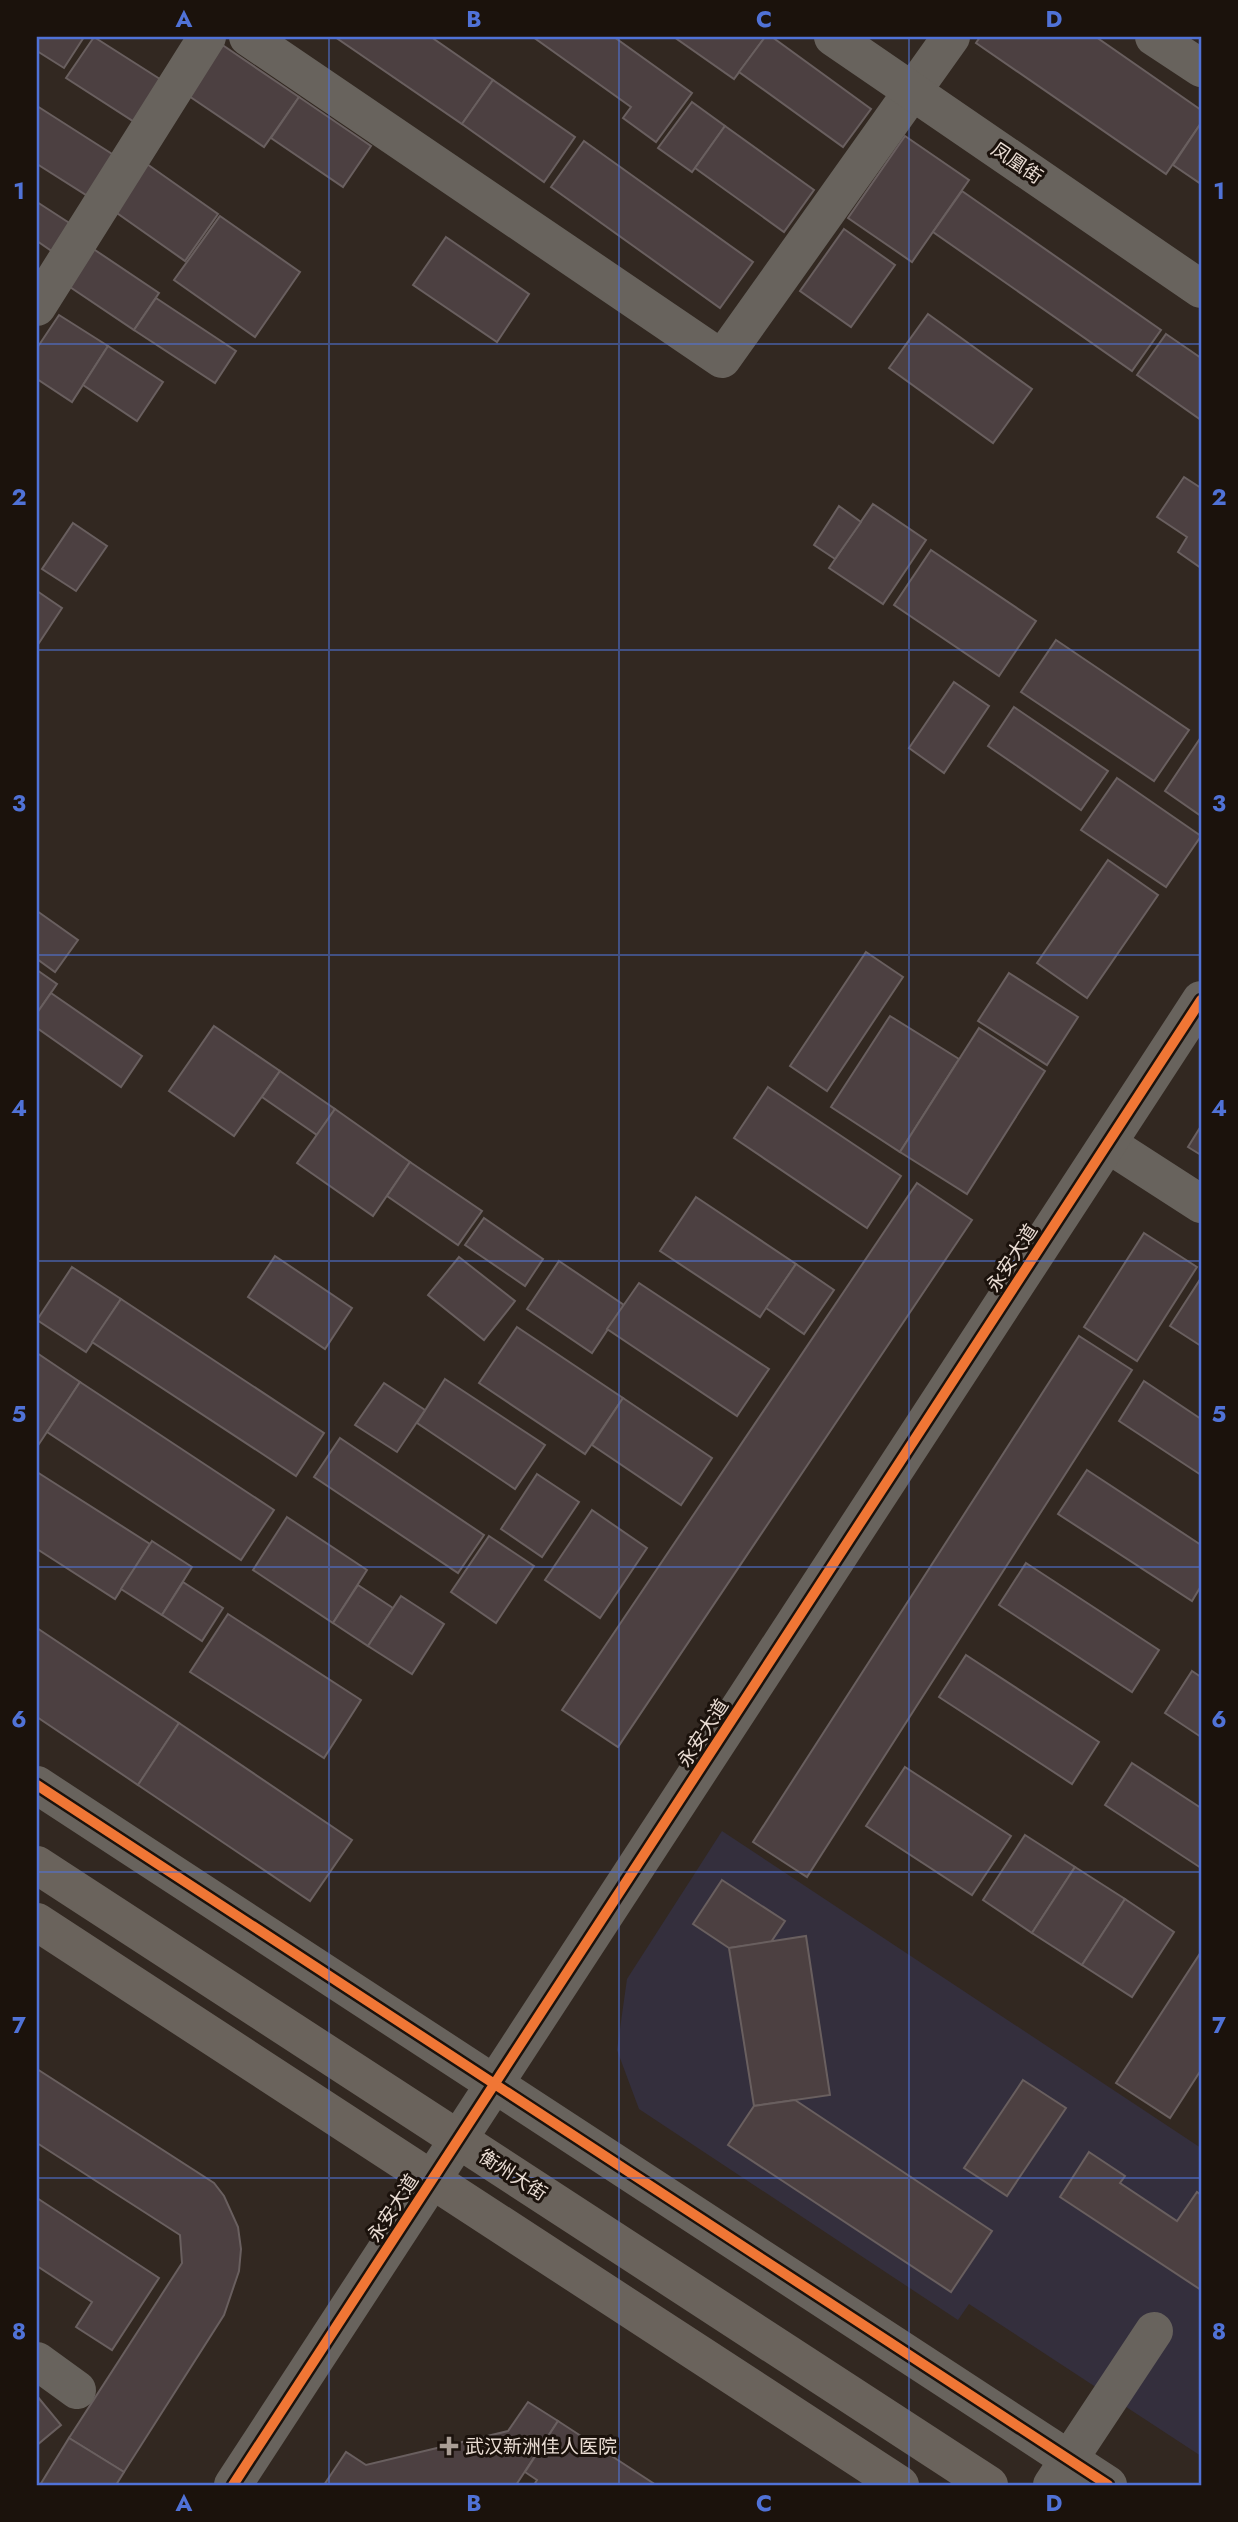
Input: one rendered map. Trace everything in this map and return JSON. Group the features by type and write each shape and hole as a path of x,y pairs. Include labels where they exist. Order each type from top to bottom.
{"main road":[{"name":"衡州大街","path":"37,1865 989,2485"},
{"path":"37,1922 900,2485"}],"street":[{"path":"37,307 206,37"},
{"path":"248,37 722,359 951,37"},
{"name":"凤凰街","path":"833,37 1201,289"},
{"path":"1154,37 1201,68"},
{"name":"永安大道","path":"233,2485 1201,1000"},
{"path":"1108,1144 1201,1204"},
{"path":"37,1785 495,2084 1060,2472 1108,2485"},
{"path":"1060,2472 1154,2331"},
{"path":"37,2361 77,2389"}],"shaded area":[{"path":"722,1831 1201,2148 1201,2456 969,2304 958,2320 639,2109 617,2050 627,1979"}],"building":[{"path":"37,37 84,37 64,68 37,51"},
{"path":"94,37 163,81 136,123 66,78"},
{"path":"335,37 431,37 493,80 462,124"},
{"path":"533,37 614,37 692,93 656,142 623,118 631,107"},
{"path":"674,37 765,37 734,79"},
{"path":"765,37 772,37 871,109 843,147 739,72"},
{"path":"980,37 1096,37 1201,110 1201,123 1166,174 976,43"},
{"path":"221,44 299,97 264,147 186,94"},
{"path":"493,80 575,137 544,182 462,124"},
{"path":"299,97 371,146 343,187 271,138"},
{"path":"692,102 725,126 692,172 658,148"},
{"path":"37,106 120,159 94,200 37,164"},
{"path":"1201,123 1201,184 1173,165"},
{"path":"725,126 814,190 784,232 695,168"},
{"path":"905,136 969,180 912,262 848,218"},
{"path":"584,141 753,262 720,308 551,187"},
{"path":"147,164 218,214 185,261 114,211"},
{"path":"962,191 1161,330 1132,371 933,232"},
{"path":"37,202 74,226 56,254 37,241"},
{"path":"220,216 300,272 255,337 174,280"},
{"path":"844,229 895,265 851,327 800,291"},
{"path":"446,237 529,294 497,342 413,285"},
{"path":"92,248 159,293 134,330 67,285"},
{"path":"156,298 236,351 215,383 134,330"},
{"path":"928,314 1032,389 993,443 889,368"},
{"path":"59,315 108,346 72,402 37,379 37,348"},
{"path":"1166,334 1201,358 1201,420 1137,375"},
{"path":"108,346 163,382 137,421 83,385"},
{"path":"1184,477 1201,488 1201,568 1178,552 1187,537 1157,517"},
{"path":"873,504 926,540 883,604 829,568"},
{"path":"839,506 861,522 835,559 814,545"},
{"path":"73,523 107,546 76,591 42,569"},
{"path":"931,550 1036,621 999,676 894,605"},
{"path":"37,591 62,608 37,646"},
{"path":"1056,640 1189,730 1154,781 1021,692"},
{"path":"954,682 989,706 944,773 909,748"},
{"path":"1014,707 1108,771 1081,810 988,746"},
{"path":"1201,737 1201,816 1165,791"},
{"path":"1117,778 1201,836 1166,887 1081,830"},
{"path":"1108,860 1158,895 1087,998 1037,963"},
{"path":"37,911 78,940 55,972 37,959"},
{"path":"866,952 903,977 827,1091 790,1066"},
{"path":"37,970 57,984 37,1013"},
{"path":"1009,973 1078,1017 1047,1065 978,1021"},
{"path":"51,993 142,1056 121,1087 37,1028 37,1013"},
{"path":"890,1016 959,1059 900,1152 831,1107"},
{"path":"214,1026 280,1071 234,1136 169,1091"},
{"path":"979,1028 1045,1071 967,1194 900,1152"},
{"path":"280,1071 335,1109 317,1135 262,1097"},
{"path":"768,1087 901,1176 867,1228 734,1138"},
{"path":"335,1109 410,1162 373,1216 297,1163"},
{"path":"1201,1126 1201,1155 1188,1147"},
{"path":"410,1162 482,1211 458,1245 387,1196"},
{"path":"917,1183 972,1220 618,1747 562,1710"},
{"path":"696,1197 796,1264 760,1317 660,1251"},
{"path":"484,1218 543,1259 525,1286 465,1245"},
{"path":"1144,1233 1197,1267 1137,1361 1084,1327"},
{"path":"275,1256 352,1308 325,1349 248,1297"},
{"path":"459,1257 515,1301 484,1340 428,1295"},
{"path":"559,1261 624,1305 592,1353 527,1309"},
{"path":"796,1264 834,1290 804,1334 766,1308"},
{"path":"72,1267 121,1299 86,1352 37,1320"},
{"path":"1201,1278 1201,1346 1170,1326"},
{"path":"639,1283 769,1369 737,1416 607,1329"},
{"path":"121,1299 324,1433 296,1476 92,1342"},
{"path":"517,1327 623,1398 585,1454 479,1383"},
{"path":"1079,1336 1132,1370 807,1877 753,1842"},
{"path":"37,1353 80,1382 37,1447"},
{"path":"445,1379 545,1445 515,1489 417,1423"},
{"path":"1144,1381 1201,1419 1201,1475 1119,1421"},
{"path":"80,1382 274,1510 241,1560 47,1432"},
{"path":"384,1383 425,1410 397,1452 355,1425"},
{"path":"623,1398 712,1458 681,1505 592,1445"},
{"path":"340,1438 484,1535 458,1573 314,1477"},
{"path":"1087,1470 1201,1545 1201,1586 1192,1601 1058,1514"},
{"path":"37,1472 150,1544 115,1599 37,1549"},
{"path":"537,1474 579,1502 542,1557 501,1529"},
{"path":"592,1510 647,1548 600,1618 545,1580"},
{"path":"287,1517 367,1570 333,1623 253,1570"},
{"path":"489,1536 534,1566 496,1623 451,1592"},
{"path":"152,1541 192,1567 162,1615 121,1589"},
{"path":"1026,1563 1159,1650 1132,1692 999,1605"},
{"path":"183,1582 223,1608 202,1641 162,1615"},
{"path":"358,1585 393,1608 368,1646 333,1623"},
{"path":"401,1596 444,1624 412,1674 368,1646"},
{"path":"228,1614 361,1700 324,1758 190,1672"},
{"path":"37,1628 179,1723 138,1785 37,1717"},
{"path":"966,1655 1099,1742 1072,1784 939,1697"},
{"path":"1192,1671 1201,1677 1201,1737 1165,1713"},
{"path":"179,1723 352,1840 310,1901 138,1785"},
{"path":"1132,1763 1201,1808 1201,1868 1105,1805"},
{"path":"905,1767 1011,1836 972,1895 866,1826"},
{"path":"1025,1835 1075,1867 1032,1933 983,1900"},
{"path":"1075,1867 1125,1899 1082,1965 1032,1933"},
{"path":"722,1880 785,1921 771,1942 729,1948 693,1924"},
{"path":"1125,1899 1174,1932 1132,1997 1082,1965"},
{"path":"806,1936 830,2095 754,2106 729,1948"},
{"path":"1201,1952 1201,2070 1170,2118 1116,2083"},
{"path":"37,2069 214,2183 224,2196 238,2227 241,2249 239,2271 224,2315 124,2472 69,2438 182,2263 180,2235 37,2143"},
{"path":"1023,2080 1066,2108 1007,2196 964,2168"},
{"path":"795,2100 992,2231 951,2292 728,2145 754,2106"},
{"path":"1089,2152 1125,2176 1120,2183 1177,2221 1197,2192 1201,2195 1201,2290 1060,2197"},
{"path":"37,2198 159,2278 112,2350 76,2327 92,2302 37,2266"},
{"path":"37,2396 61,2425 37,2445"},
{"path":"528,2402 558,2421 516,2485 324,2485 346,2452 366,2465 508,2431"},
{"path":"558,2421 656,2485 534,2485 537,2480 525,2472"},
{"path":"69,2438 124,2472 116,2485 40,2485"}],"cycle path":[{"path":"233,2485 1201,1000"},
{"path":"37,1785 1108,2485"}],"place":[{"name":"武汉新洲佳人医院","path":"449,2446"}]}
